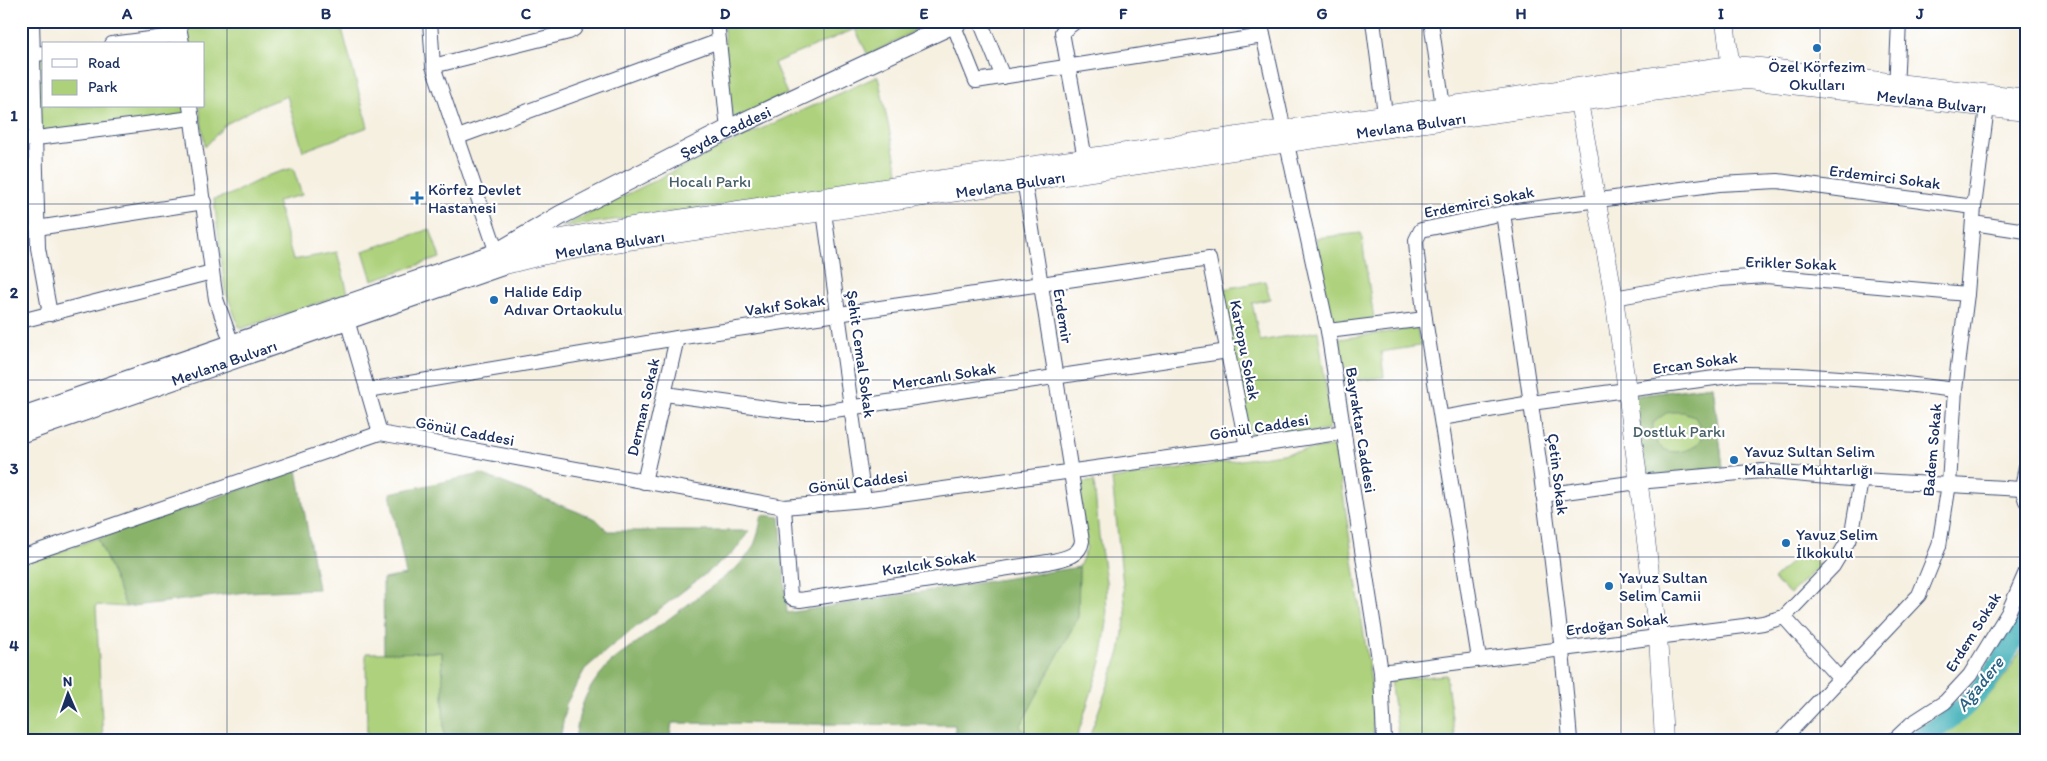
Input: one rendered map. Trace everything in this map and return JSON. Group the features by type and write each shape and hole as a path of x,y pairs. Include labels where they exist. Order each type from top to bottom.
{"main road":[{"name":"Şeyda Caddesi","path":"499,260 561,214 728,130 955,23"},
{"name":"Mevlana Bulvarı","path":"21,433 347,320 499,260"},
{"name":"Mevlana Bulvarı","path":"21,417 232,344 499,260"}],"street":[{"path":"32,21 28,139 41,269 50,314"},
{"path":"430,21 433,66 499,260"},
{"path":"433,66 568,32 574,29 578,21"},
{"path":"717,21 728,130"},
{"path":"980,21 1003,77"},
{"path":"1076,21 1062,32 1085,159"},
{"name":"Bayraktar Caddesi","path":"1260,21 1328,331 1381,672 1384,740"},
{"path":"1372,21 1385,114"},
{"path":"1431,21 1443,106"},
{"path":"1725,21 1731,73"},
{"path":"1896,90 1899,21"},
{"path":"955,23 976,81 1263,36"},
{"path":"124,42 180,33"},
{"path":"458,138 719,41"},
{"name":"Mevlana Bulvarı","path":"499,260 546,241 593,232 1023,175 1731,73 1748,80 2026,98"},
{"name":"Mevlana Bulvarı","path":"1896,90 1987,107 2026,112"},
{"path":"1578,95 1614,298 1627,390 1658,636 1664,740"},
{"name":"Mevlana Bulvarı","path":"499,260 542,256 607,244 824,212 1023,175 1085,159 1286,136 1385,114 1443,106 1578,95"},
{"name":"Badem Sokak","path":"1782,740 1919,594 1939,546 1949,484 1955,390 1967,294 1974,207 1987,107"},
{"path":"28,139 191,112 216,299 232,344"},
{"name":"Erdemir","path":"1023,175 1070,471"},
{"name":"Erdemirci Sokak","path":"1479,659 1425,319 1416,247 1416,240 1421,230 1503,213 1596,200 1719,184 1778,181 1974,207"},
{"path":"37,228 204,202"},
{"name":"Şehit Cemal Sokak","path":"824,212 864,500"},
{"name":"Çetin Sokak","path":"1503,213 1531,403 1563,648 1570,740"},
{"path":"1973,223 2026,230"},
{"name":"Vakıf Sokak","path":"368,390 676,338 839,316 1209,259"},
{"name":"Kartopu Sokak","path":"1209,259 1247,447"},
{"path":"21,321 212,272"},
{"name":"Erikler Sokak","path":"1614,298 1720,279 1766,276 1967,294"},
{"path":"1328,331 1425,319"},
{"path":"347,320 380,433"},
{"name":"Derman Sokak","path":"644,482 676,338"},
{"name":"Mercanlı Sokak","path":"665,394 796,412 822,412 1228,351"},
{"name":"Ercan Sokak","path":"1441,418 1531,403 1744,374 1835,378 1955,390"},
{"name":"Gönül Caddesi","path":"21,558 380,433 784,507 829,505 1344,432"},
{"path":"1543,495 1638,482 1762,471 1861,480 1949,484 2024,495 2026,466"},
{"name":"Kızılcık Sokak","path":"784,507 790,596 794,599 808,600 1048,562 1072,555 1082,546 1082,541 1070,471"},
{"path":"1839,678 1784,617 1833,566 1842,553 1853,526 1861,480"},
{"name":"Erdem Sokak","path":"1894,740 1911,724 1945,702 1970,675 2008,613 2026,572"},
{"name":"Erdoğan Sokak","path":"1381,672 1759,624 1784,617"}],"green space":[{"path":"186,21 340,21 368,127 303,151 287,96 258,107 226,124 205,147 199,108 205,108 205,42 189,42"},
{"path":"723,21 934,21 868,55 855,29 774,63 787,94 732,120"},
{"path":"42,53 42,108 190,108 192,118 34,138 33,54"},
{"name":"Hocalı Parkı","path":"878,76 900,181 562,227 728,144"},
{"path":"293,168 302,195 277,201 293,260 337,252 348,293 240,329 225,290 214,199 229,195 269,175"},
{"path":"430,229 440,258 372,280 363,251"},
{"path":"1361,233 1374,319 1331,325 1316,238"},
{"path":"1265,281 1270,299 1252,303 1260,341 1318,331 1331,422 1328,430 1261,440 1249,433 1219,290"},
{"path":"1417,328 1420,346 1381,352 1384,377 1345,382 1339,339"},
{"name":"Dostluk Parkı","path":"1713,386 1723,468 1645,477 1634,396"},
{"name":"Dostluk Parkı","path":"1713,386 1723,468 1645,477 1634,396","holes":["1683,412 1694,416 1701,428 1702,437 1693,448 1675,452 1666,450 1659,445 1654,436 1653,423 1666,413"]},
{"path":"1336,446 1371,682 1374,740 1088,740 1120,652 1126,614 1112,479"},
{"path":"297,470 318,589 247,592 126,607 98,538"},
{"path":"481,474 596,519 608,531 749,531 734,552 614,644 585,669 566,704 560,740 444,740 442,652 384,653 383,579 406,575 390,493"},
{"path":"1094,481 1099,536 1106,581 1107,622 1101,662 1076,740 1035,740 1019,727 1078,617 1079,567 1087,548 1078,483"},
{"path":"762,515 780,517 787,613 1079,567 1078,617 1020,727 1035,740 955,740 955,725 672,723 670,736 598,737 597,740 575,740 582,706 590,689 602,672 611,662 734,570 754,546"},
{"path":"98,538 126,607 96,605 103,740 21,740 21,565"},
{"path":"1804,550 1820,565 1790,594 1773,579"},
{"path":"2026,641 2026,740 1937,740 1965,719 1999,684"},
{"path":"442,652 444,740 367,740 366,653"},
{"path":"1446,675 1455,740 1399,740 1390,680"}],"waterway":[{"name":"Ağadere","path":"1918,740 1958,712 1982,688 2006,652 2026,614"}],"place":[{"name":"Özel Körfezim Okulları","path":"1817,48"},
{"name":"Körfez Devlet Hastanesi","path":"417,198"},
{"name":"Halide Edip Adıvar Ortaokulu","path":"494,300"},
{"name":"Yavuz Sultan Selim Mahalle Muhtarlığı","path":"1734,460"},
{"name":"Yavuz Selim İlkokulu","path":"1786,543"},
{"name":"Yavuz Sultan Selim Camii","path":"1609,586"}]}
